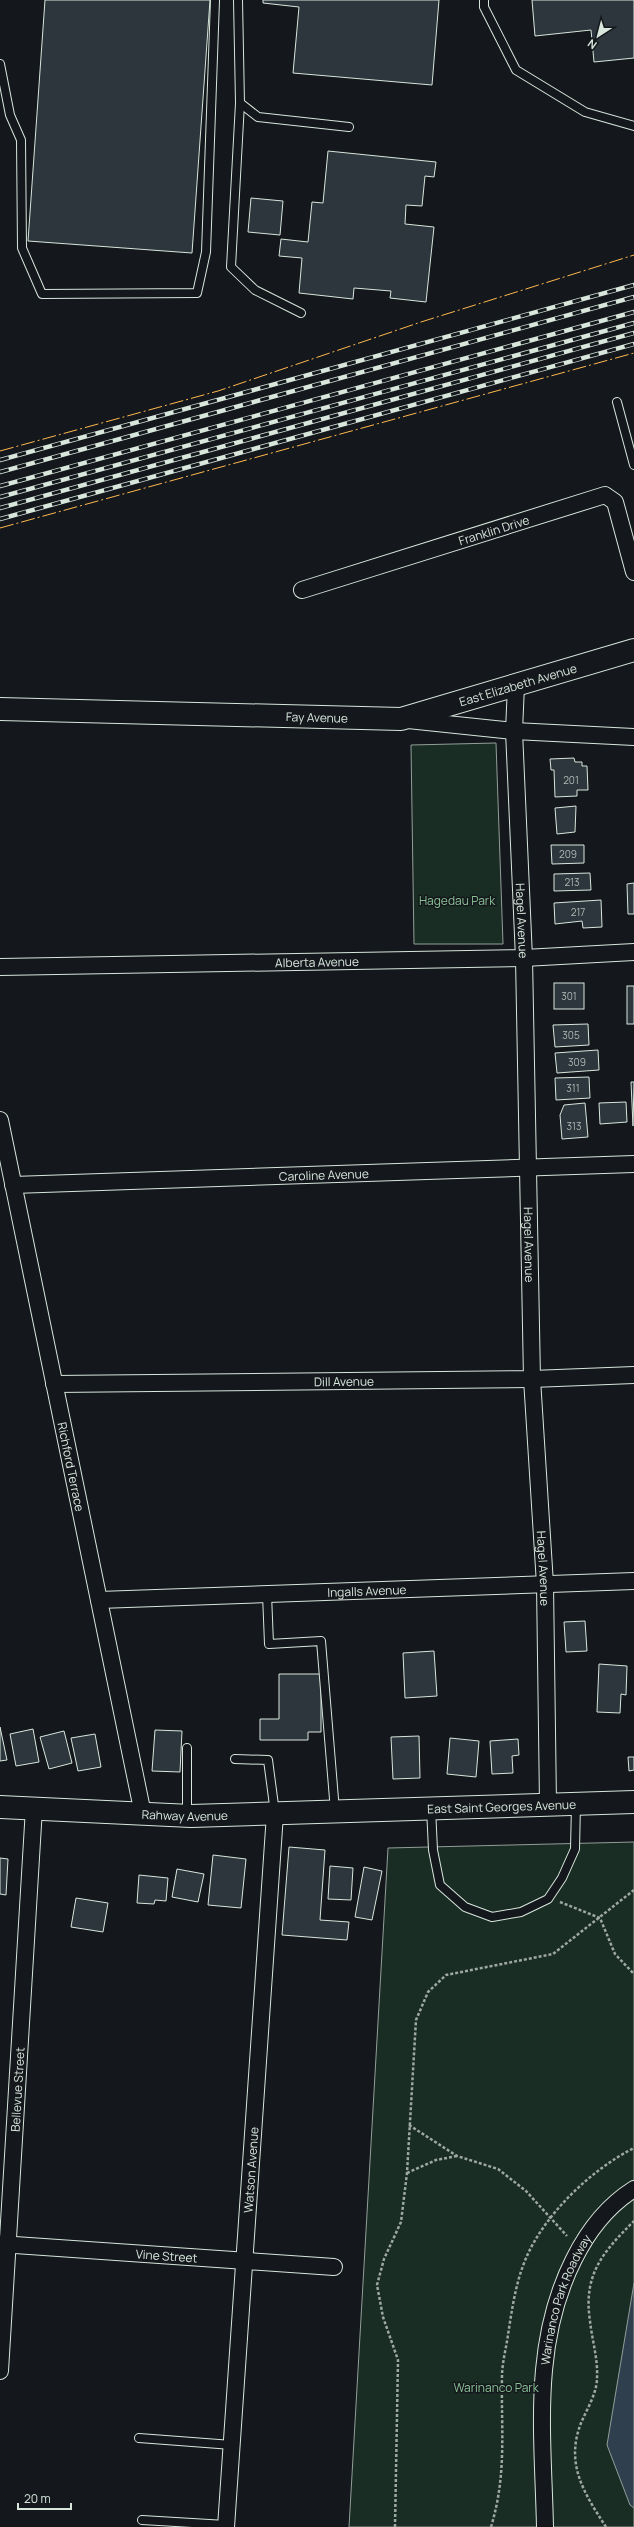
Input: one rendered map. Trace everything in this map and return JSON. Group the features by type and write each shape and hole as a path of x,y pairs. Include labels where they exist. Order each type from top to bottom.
{"main road":[{"name":"East Elizabeth Avenue","path":"402,719 634,650"},
{"name":"Fay Avenue","path":"0,709 402,719"},
{"name":"East Saint Georges Avenue","path":"370,1812 431,1808 634,1802"},
{"name":"Rahway Avenue","path":"0,1807 187,1816 370,1812"}],"street":[{"name":"Franklin Drive","path":"302,590 605,495 615,502 634,572"},
{"name":"Hagel Avenue","path":"516,685 514,731 524,958 532,1379 545,1584 548,1804"},
{"name":"Fay Avenue","path":"402,719 514,731 634,737"},
{"name":"Alberta Avenue","path":"0,966 524,958 634,952"},
{"name":"Richford Terrace","path":"0,1120 5,1167 13,1185 143,1814"},
{"name":"Caroline Avenue","path":"13,1185 634,1164"},
{"name":"Dill Avenue","path":"54,1384 532,1379 634,1375"},
{"name":"Ingalls Avenue","path":"99,1600 634,1581"},
{"name":"Bellevue Street","path":"0,2371 4,2245 34,1808"},
{"name":"Watson Avenue","path":"226,2526 243,2260 275,1814"},
{"name":"Warinanco Park Roadway","path":"545,2527 541,2393 546,2340 560,2286 586,2234 613,2205 634,2189"},
{"name":"Vine Street","path":"4,2245 334,2267"}],"lane":[{"path":"0,64 10,115 21,140 22,248 42,294 197,293 206,252 215,0"},
{"path":"238,0 240,103 231,267 255,290 301,313"},
{"path":"484,0 484,7 516,70 585,112 634,126"},
{"path":"240,103 258,117 348,127"},
{"path":"616,402 634,466"},
{"path":"267,1594 269,1644 321,1641 335,1812"},
{"path":"187,1748 187,1816"},
{"path":"235,1759 268,1760 275,1814"},
{"path":"431,1808 433,1850 440,1885 465,1907 492,1917 521,1912 548,1899 562,1878 575,1849 576,1804"},
{"path":"139,2438 232,2444"},
{"path":"142,2520 226,2526"}],"path":[{"path":"395,2527 398,2360 383,2317 377,2285 384,2259 401,2222 407,2173 416,2020 428,1992 446,1975 553,1954 634,1890"},
{"path":"548,1899 600,1918 615,1954 634,1974"},
{"path":"409,2125 457,2156 498,2169 526,2191 579,2248 599,2262"},
{"path":"491,2527 498,2505 504,2460 502,2375 513,2302 527,2256 551,2217 581,2184 634,2148"},
{"path":"407,2173 436,2160 457,2156"},
{"path":"606,2527 582,2489 576,2461 576,2436 597,2380 598,2360 587,2296 594,2270 608,2246 634,2221"}],"green space":[{"name":"Hagedau Park","path":"496,743 503,944 414,944 411,745"},
{"name":"Warinanco Park","path":"634,1842 634,2527 349,2527 388,1848"}],"water":[{"path":"634,2283 634,2508 630,2505 607,2445"}],"building":[{"path":"45,0 210,0 192,253 28,241"},
{"path":"263,0 439,0 432,85 293,73 299,7 263,3"},
{"path":"532,0 634,0 634,58 594,62 591,30 535,36"},
{"path":"328,151 436,162 434,177 425,176 422,206 406,205 405,224 434,227 426,302 390,298 391,291 354,288 353,299 299,293 302,258 279,256 281,239 308,242 312,202 323,203"},
{"path":"251,198 283,201 280,235 248,232"},
{"path":"574,758 575,762 582,762 582,766 587,766 588,790 577,790 577,796 555,797 554,770 551,770 550,759"},
{"path":"576,806 575,832 557,834 555,808"},
{"path":"551,845 584,845 584,863 552,864"},
{"path":"590,873 591,890 554,891 554,874"},
{"path":"634,883 634,914 628,914 627,884"},
{"path":"601,900 602,927 583,928 582,921 555,924 554,903"},
{"path":"554,983 584,983 584,1009 554,1009"},
{"path":"627,986 634,986 634,1024 627,1024"},
{"path":"588,1024 589,1045 555,1047 553,1025"},
{"path":"598,1050 599,1070 557,1073 555,1053"},
{"path":"589,1077 590,1098 556,1100 555,1078"},
{"path":"631,1082 634,1082 633,1126"},
{"path":"626,1102 627,1122 600,1124 599,1103"},
{"path":"585,1103 588,1137 562,1139 560,1115 564,1105"},
{"path":"585,1621 587,1651 566,1652 564,1622"},
{"path":"434,1651 437,1696 405,1698 403,1653"},
{"path":"599,1664 627,1666 626,1695 621,1694 620,1713 597,1712"},
{"path":"279,1674 321,1674 321,1732 308,1732 308,1740 260,1740 260,1719 279,1719"},
{"path":"0,1727 7,1760 0,1761"},
{"path":"33,1729 39,1762 16,1766 10,1734"},
{"path":"155,1730 182,1731 180,1772 152,1771"},
{"path":"64,1731 72,1763 49,1769 40,1737"},
{"path":"95,1734 101,1767 78,1771 71,1738"},
{"path":"419,1736 420,1778 393,1779 391,1737"},
{"path":"450,1738 479,1741 476,1777 447,1774"},
{"path":"518,1739 519,1755 512,1756 513,1773 492,1774 490,1741"},
{"path":"628,1757 634,1757 634,1770 629,1771"},
{"path":"289,1847 325,1850 320,1920 349,1922 347,1940 282,1935"},
{"path":"213,1855 246,1859 241,1908 208,1905"},
{"path":"0,1858 8,1859 6,1895 0,1894"},
{"path":"330,1866 353,1868 351,1900 328,1899"},
{"path":"364,1867 382,1871 372,1920 355,1917"},
{"path":"177,1869 204,1874 198,1902 172,1897"},
{"path":"139,1875 168,1878 166,1901 155,1900 154,1904 137,1903"},
{"path":"76,1898 108,1903 103,1932 71,1927"}],"railway":[{"path":"0,460 634,285"},
{"path":"0,472 634,297"},
{"path":"0,486 634,312"},
{"path":"0,497 634,323"},
{"path":"0,508 634,333"},
{"path":"0,519 634,344"}],"power":[{"path":"0,451 218,391 421,322 634,255"},
{"path":"0,528 634,353"}]}
